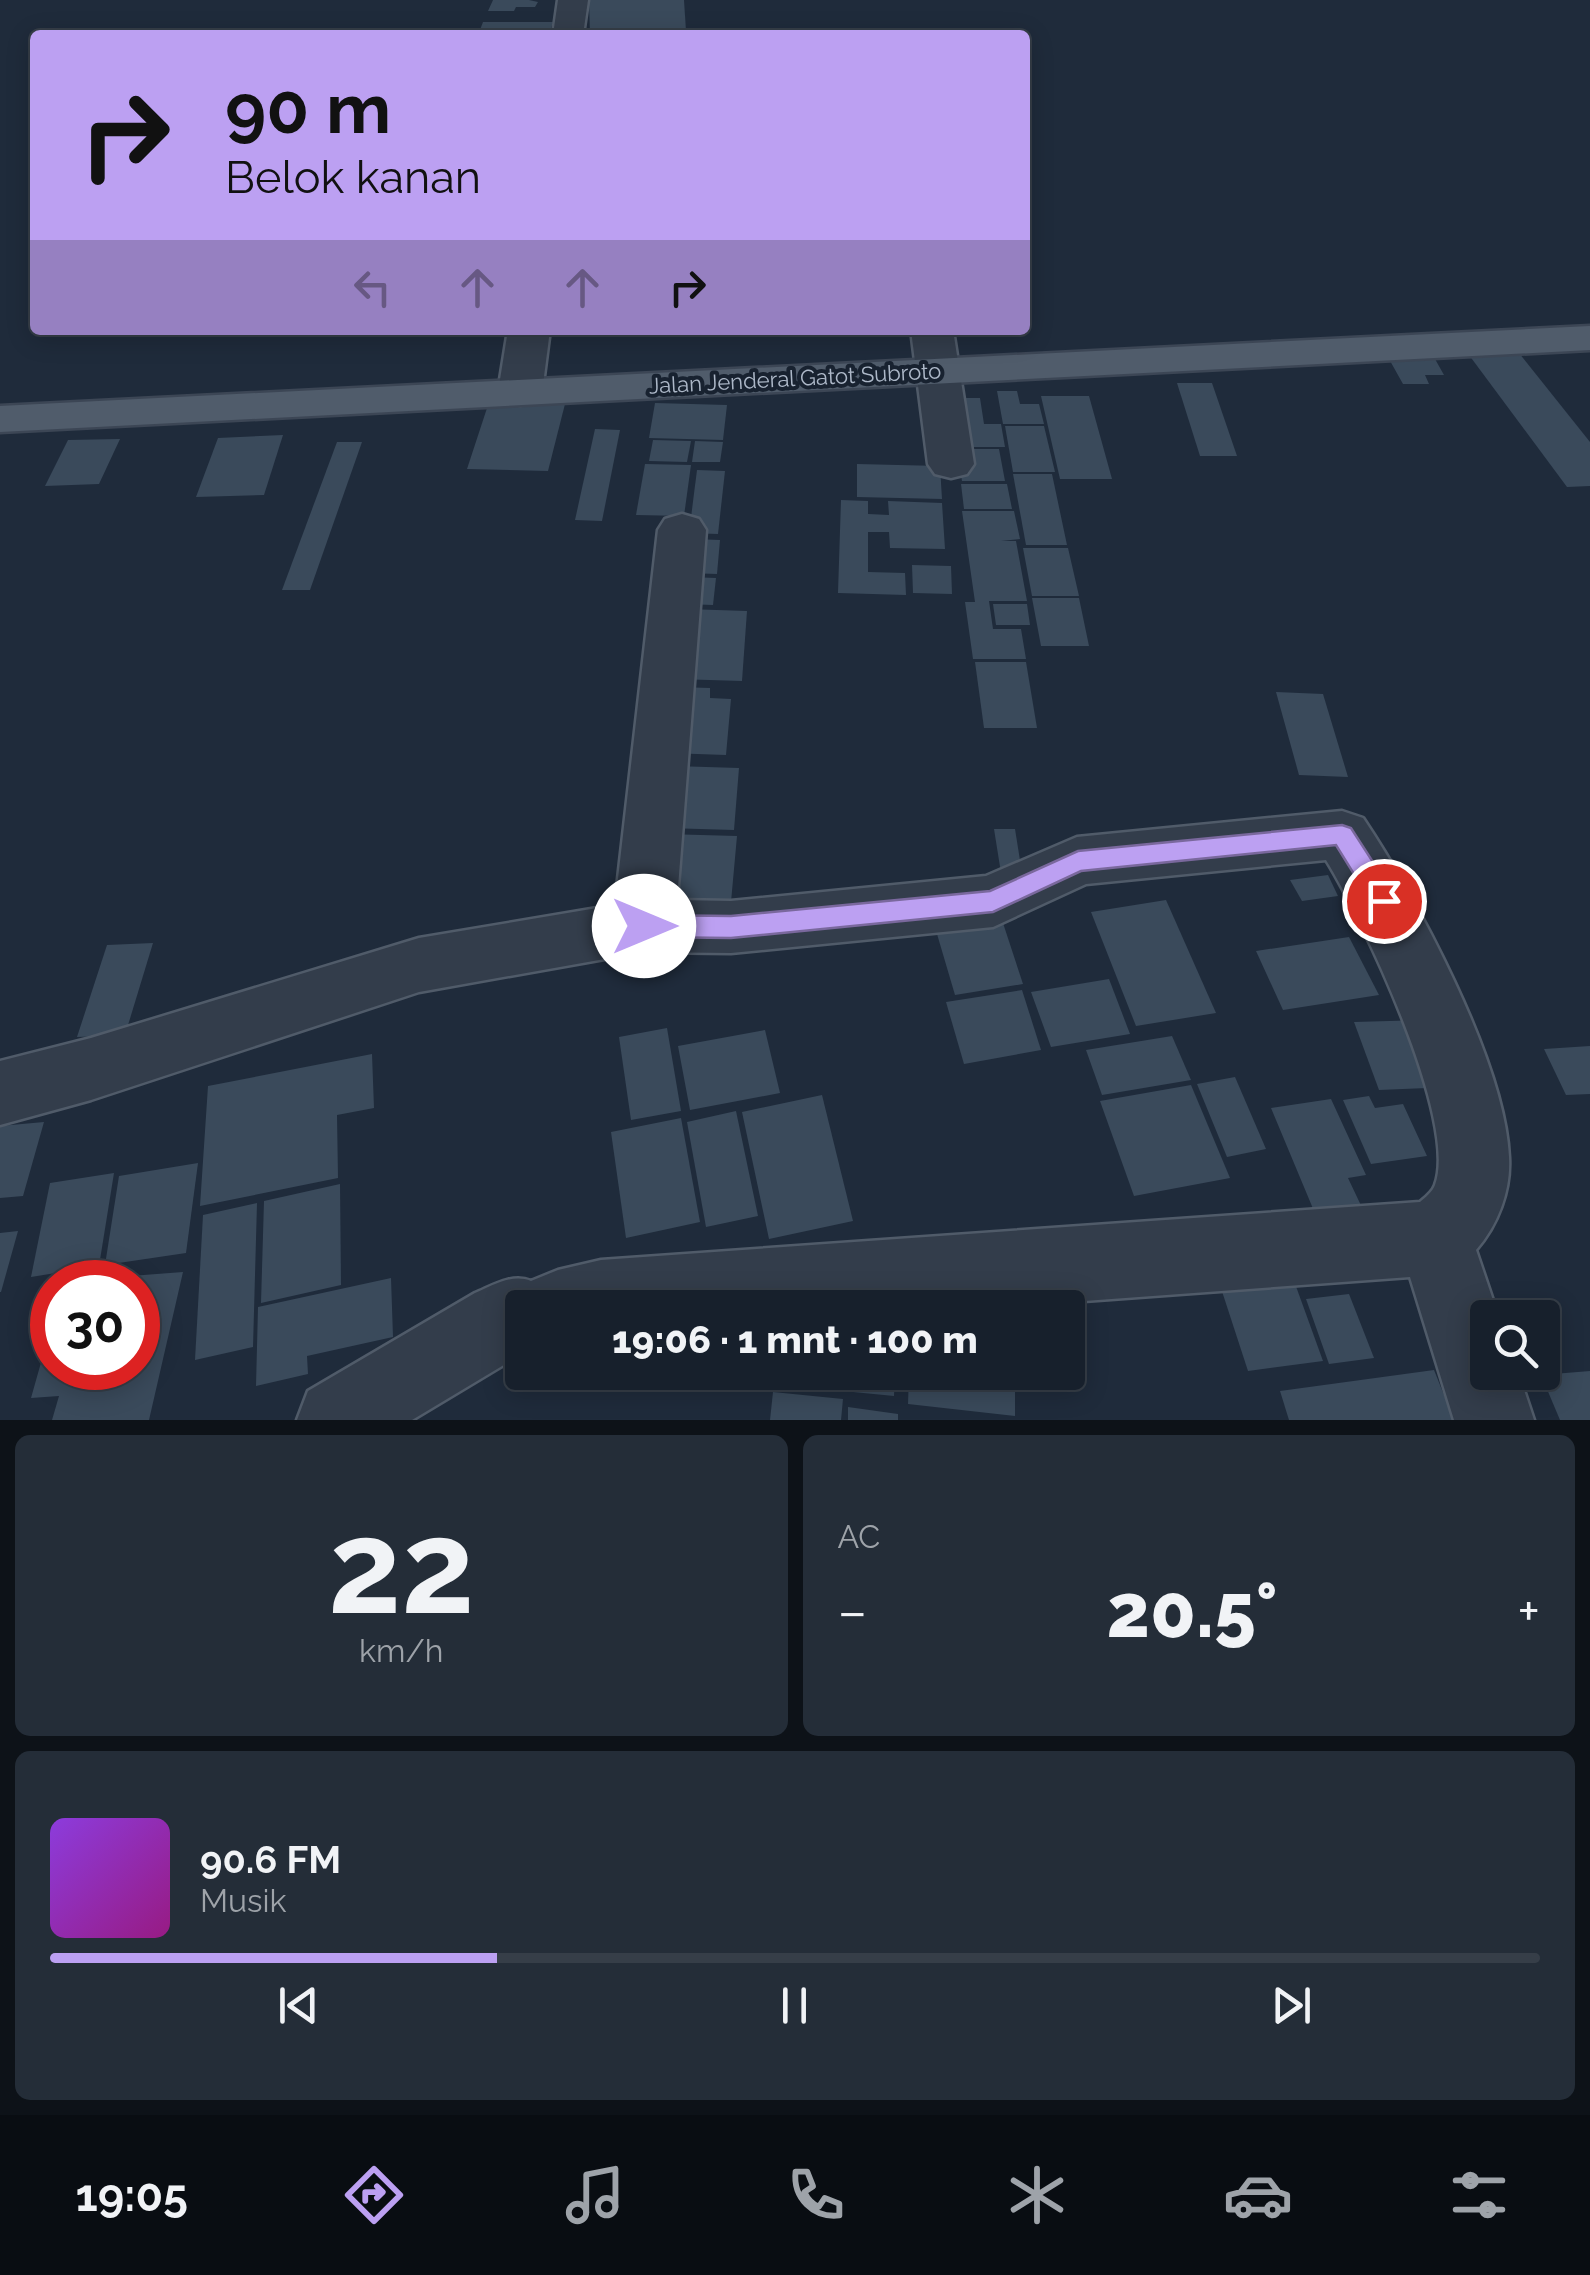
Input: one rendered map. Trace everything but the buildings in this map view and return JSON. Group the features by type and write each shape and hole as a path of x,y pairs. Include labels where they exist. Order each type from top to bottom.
{"main road":[{"name":"Jalan Jenderal Gatot Subroto","path":"0,420 520,392 934,350 1590,338"}],"street":[{"path":"569,30 573,0"},
{"path":"520,392 528,335"},
{"path":"934,350 951,464"},
{"path":"644,926 682,530"},
{"path":"0,1092 91,1069 419,966 644,926 731,927 993,901 1078,861 1342,835 1369,872 1400,930 1437,1023 1470,1134 1472,1187 1458,1218 1435,1238 711,1290"},
{"path":"1435,1238 1494,1420"},
{"path":"336,1420 505,1319"}],"route":[{"path":"644,926 731,927 993,901 1078,861 1342,835 1384,901"}]}
